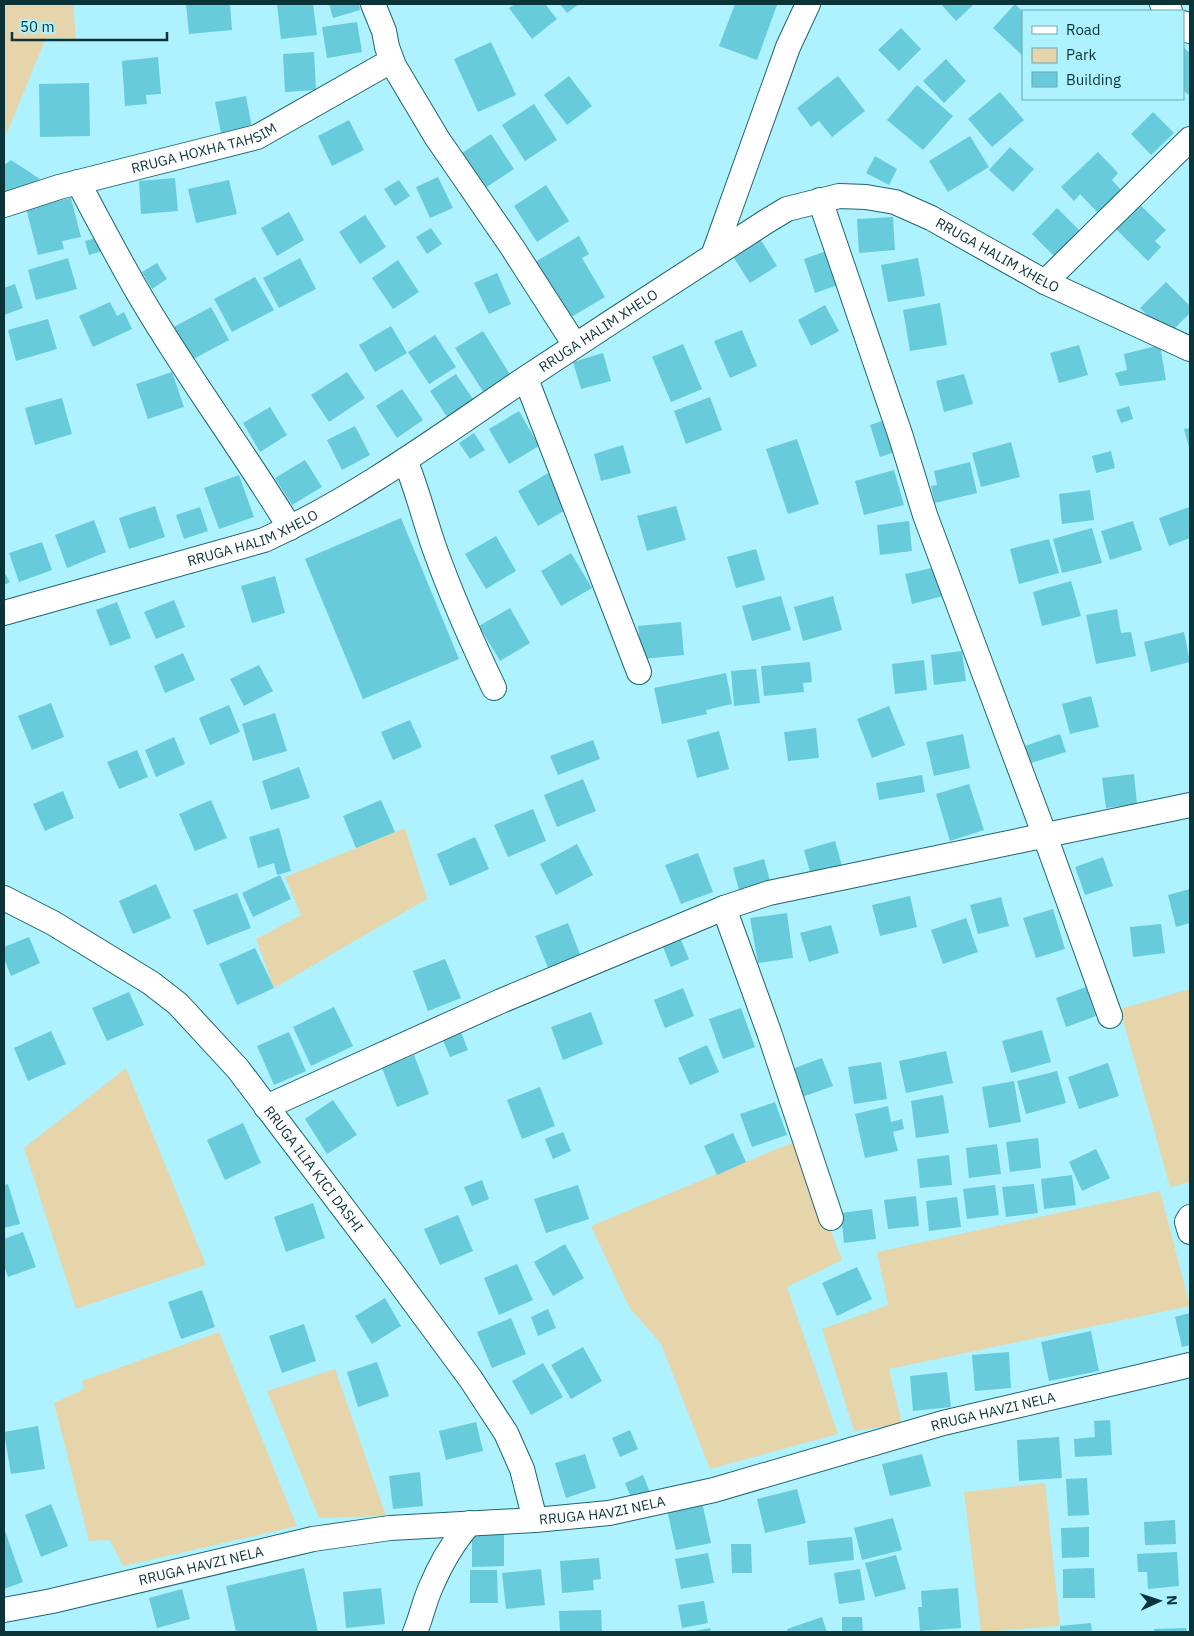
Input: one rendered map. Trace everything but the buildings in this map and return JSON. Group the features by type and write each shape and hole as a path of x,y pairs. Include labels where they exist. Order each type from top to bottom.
{"street":[{"path":"373,4 384,31 391,61 437,138 512,247 575,346"},
{"path":"713,256 778,72 808,4"},
{"name":"RRUGA HOXHA TAHSIM","path":"4,205 78,182 257,137 391,61"},
{"path":"1045,282 1190,139"},
{"path":"78,182 136,290 180,360 263,482 290,528"},
{"name":"RRUGA HALIM XHELO","path":"4,614 264,540 290,528 405,460 526,378 787,209 820,200 839,196 866,197 895,202 931,218 1045,282 1190,349"},
{"path":"820,200 902,437 925,515 1110,1016"},
{"path":"526,378 639,672"},
{"path":"405,460 414,482 434,547 463,623 494,688"},
{"path":"266,1107 501,1001 724,908 769,893 1190,805"},
{"name":"RRUGA ILIA KICI DASHI","path":"4,898 53,923 151,983 178,1004 238,1070 470,1378 506,1433 522,1469 535,1520"},
{"path":"724,908 769,1032 831,1218"},
{"path":"1190,1217 1187,1222 1190,1232"},
{"name":"RRUGA HAVZI NELA","path":"4,1610 52,1602 313,1539 390,1528 470,1522 535,1520 609,1513 714,1490 943,1423 1190,1365"},
{"path":"415,1632 441,1565 459,1535 470,1522"}],"green space":[{"path":"4,4 73,4 76,39 46,38 6,135 4,134"},
{"path":"405,828 427,899 274,988 256,939 301,915 285,877"},
{"path":"1190,989 1190,1182 1170,1187 1120,1009"},
{"path":"126,1068 206,1265 76,1309 24,1148"},
{"path":"796,1141 842,1260 787,1287 838,1434 710,1469 661,1344 629,1307 591,1226"},
{"path":"1160,1191 1190,1306 889,1369 902,1424 854,1431 822,1329 888,1305 877,1252"},
{"path":"219,1332 297,1526 123,1566 110,1540 89,1541 54,1403 84,1389 82,1381"},
{"path":"335,1369 386,1516 319,1518 267,1391"},
{"path":"1045,1483 1060,1626 981,1632 964,1492"}]}
